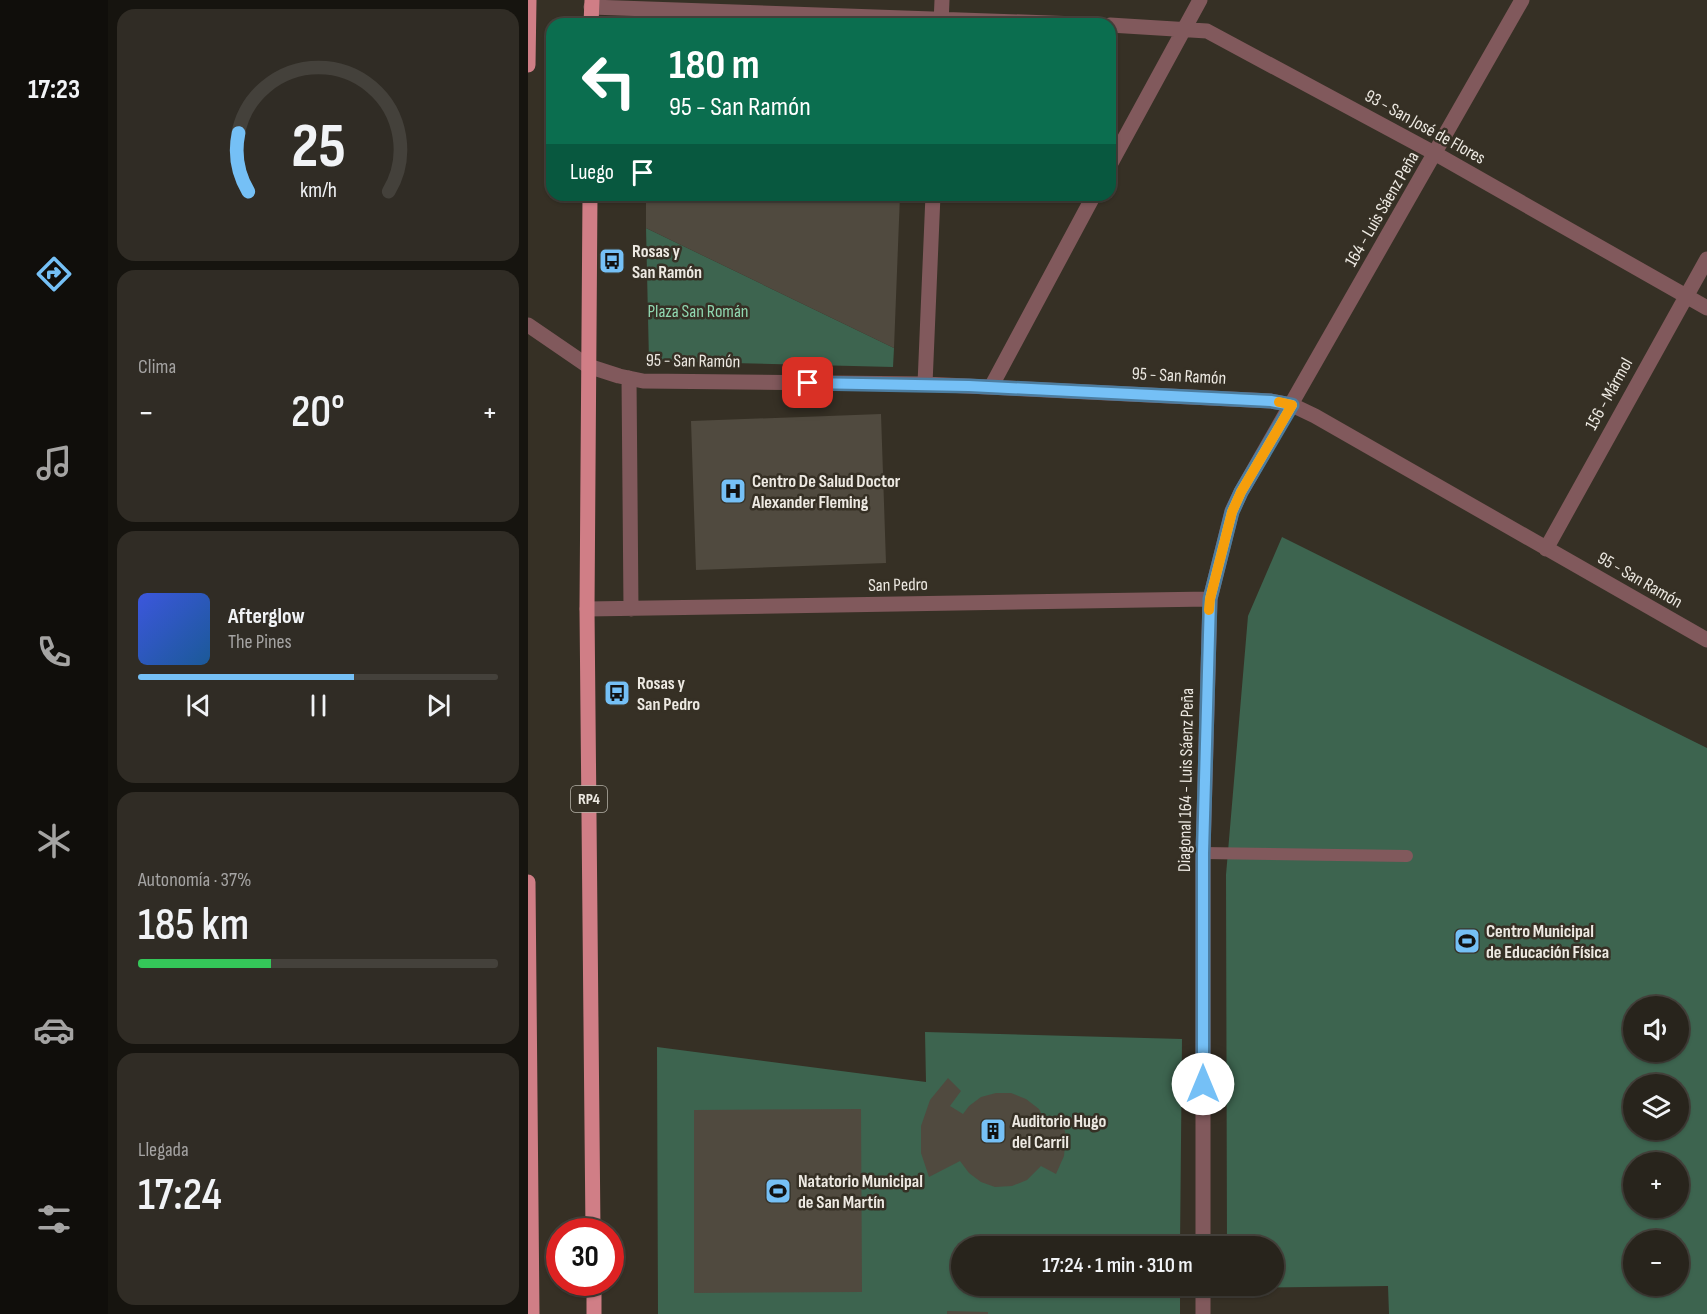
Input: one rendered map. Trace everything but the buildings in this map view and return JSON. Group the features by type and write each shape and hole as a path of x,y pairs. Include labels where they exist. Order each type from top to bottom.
{"main road":[{"path":"528,65 530,0"},
{"name":"RP4","path":"590,201 587,609 594,1218"},
{"path":"528,882 532,1314"},
{"path":"594,1296 594,1314"}],"street":[{"path":"941,18 942,0"},
{"path":"1116,154 1200,0"},
{"name":"164 - Luis Sáenz Peña","path":"1292,405 1522,0"},
{"path":"591,4 863,18"},
{"name":"93 - San José de Flores","path":"1116,25 1184,28 1207,31 1223,38 1436,154 1707,308"},
{"path":"925,384 933,201"},
{"path":"991,387 1091,201"},
{"name":"156 - Mármol","path":"1546,549 1707,259"},
{"name":"95 - San Ramón","path":"528,325 588,366 643,381 925,384 1271,401 1292,405 1707,640"},
{"path":"629,378 631,609"},
{"name":"Diagonal 164 - Luis Sáenz Peña","path":"1203,1236 1203,853 1210,599 1232,512 1241,492 1292,405"},
{"name":"San Pedro","path":"587,609 1210,599"},
{"path":"1203,1296 1203,1314"}],"lane":[{"path":"1203,853 1407,856"}],"green space":[{"name":"Plaza San Román","path":"646,228 894,348 893,367 649,361"},
{"name":"Centro Municipal de Educación Física","path":"1282,537 1707,748 1707,1314 1389,1314 1388,1286 1284,1287 1284,1236 1227,1236 1226,875 1248,616"},
{"path":"925,1032 1182,1039 1180,1236 951,1236 951,1296 1180,1296 1180,1314 658,1314 657,1047 926,1082"}],"slow traffic":[{"path":"1209,610 1232,512 1241,492 1292,405 1279,402"}],"place":[{"name":"Rosas y San Ramón","path":"612,261"},
{"name":"Centro De Salud Doctor Alexander Fleming","path":"733,491"},
{"name":"Rosas y San Pedro","path":"617,693"},
{"name":"Centro Municipal de Educación Física","path":"1467,941"},
{"name":"Auditorio Hugo del Carril","path":"993,1131"},
{"name":"Natatorio Municipal de San Martín","path":"778,1191"}],"route":[{"path":"808,383 991,387 1271,401 1292,405 1241,492 1232,512 1210,599 1203,853 1203,1084"}]}
